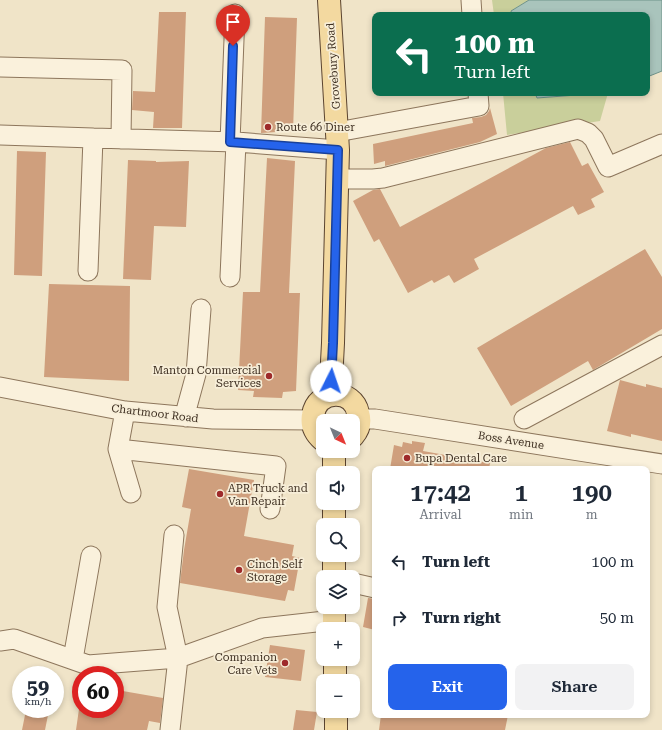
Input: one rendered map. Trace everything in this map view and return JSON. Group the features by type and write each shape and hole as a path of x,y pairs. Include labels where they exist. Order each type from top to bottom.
{"main road":[{"name":"Grovebury Road","path":"329,0 338,141 331,381 332,395"},
{"path":"316,433 313,428 312,420 314,409 318,402 326,397 332,395 345,396 352,401 357,408 357,414"},
{"path":"336,718 336,730"}],"street":[{"path":"471,0 472,12"},
{"path":"230,277 235,14"},
{"path":"0,67 122,70 121,139"},
{"path":"0,135 233,142 338,141 479,106 478,96"},
{"path":"338,179 383,178 578,129 588,133 594,139 608,166 662,144"},
{"path":"88,271 93,138"},
{"path":"186,417 187,407 196,374 201,309"},
{"path":"524,419 662,345"},
{"name":"Chartmoor Road","path":"0,387 125,411 213,419 312,420"},
{"path":"125,411 118,449 131,493"},
{"name":"Boss Avenue","path":"360,425 375,419 662,464"},
{"path":"118,449 276,466 270,509"},
{"path":"170,730 178,658 167,607 174,536"},
{"path":"73,660 91,556"},
{"path":"360,585 372,587"},
{"path":"7,640 88,665 178,658 262,628 334,619"}],"green space":[{"path":"492,0 529,0 511,12 494,12"},
{"path":"503,96 536,96 537,98 607,96 600,121 507,135"}],"water":[{"path":"529,0 662,0 662,71 650,76 650,12 511,11"},
{"path":"536,96 563,96 537,98"}],"building":[{"path":"159,12 186,12 182,128 153,128 154,112 132,110 133,91 155,92"},
{"path":"265,17 297,18 293,131 261,133"},
{"path":"490,108 497,134 480,142 385,166 385,161 374,164 373,144 473,123 472,118 486,115"},
{"path":"570,142 582,166 588,163 604,192 591,199 595,207 578,215 573,206 474,259 479,269 454,283 449,275 434,283 432,280 408,293 379,239 374,242 353,201 373,190 380,189 400,227 546,148"},
{"path":"17,151 46,152 42,276 14,275"},
{"path":"267,158 295,161 289,293 300,293 296,391 283,392 282,398 253,397 254,391 238,390 243,292 260,292"},
{"path":"128,160 156,162 189,161 186,227 154,226 151,280 123,279"},
{"path":"645,249 662,277 662,329 593,370 588,361 511,406 477,348"},
{"path":"49,284 130,286 129,381 44,377"},
{"path":"620,380 646,387 646,384 662,388 662,441 631,434 631,437 607,431"},
{"path":"412,441 425,443 423,451 490,463 490,466 390,466 394,445 402,447 403,442 412,444"},
{"name":"Cinch Self Storage","path":"189,469 254,480 244,536 294,545 292,556 300,558 294,591 288,590 285,601 180,583 191,509 182,507"},
{"path":"368,598 372,599 372,629 363,627"},
{"name":"Companion Care Vets","path":"270,645 305,650 301,681 265,677"},
{"path":"124,691 163,698 160,723 149,721 147,730 76,730 78,718 124,718"},
{"path":"296,710 316,712 314,730 293,730"},
{"path":"24,718 47,718 45,730 22,730"},
{"path":"381,718 507,718 505,730 379,730"}],"place":[{"name":"Route 66 Diner","path":"268,127"},
{"name":"Manton Commercial Services","path":"269,376"},
{"name":"Bupa Dental Care","path":"407,458"},
{"name":"APR Truck and Van Repair","path":"220,494"},
{"name":"Cinch Self Storage","path":"239,570"},
{"name":"Companion Care Vets","path":"285,663"}],"route":[{"path":"233,46 230,142 338,150 331,381"}]}
